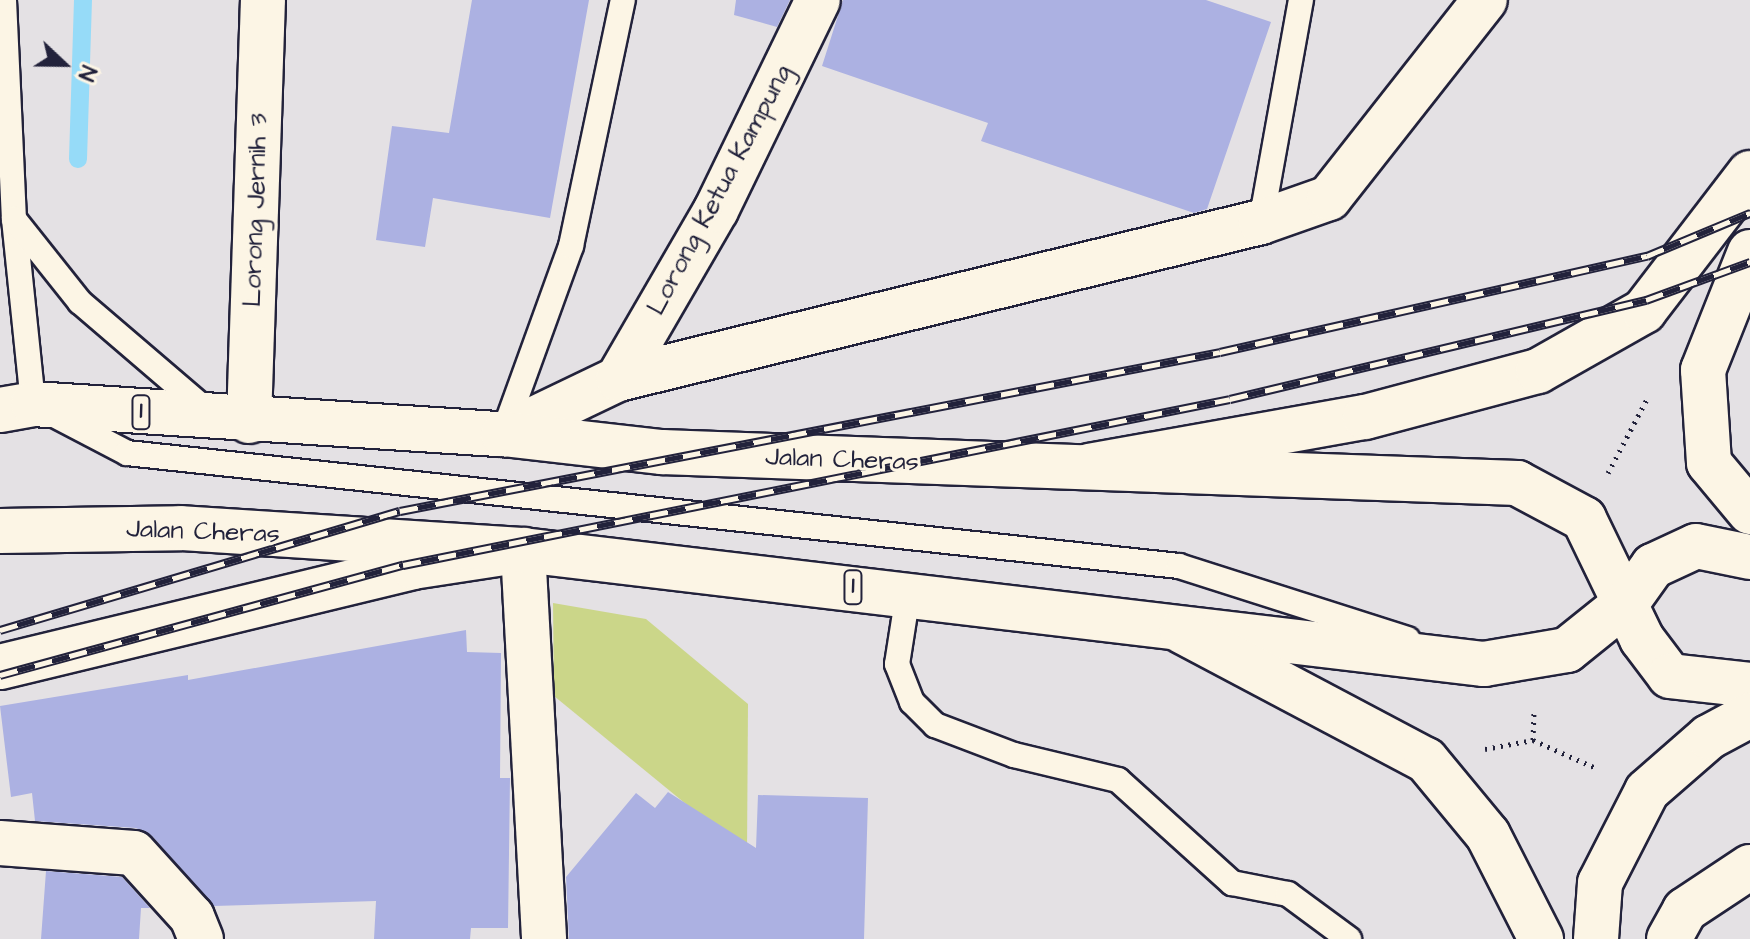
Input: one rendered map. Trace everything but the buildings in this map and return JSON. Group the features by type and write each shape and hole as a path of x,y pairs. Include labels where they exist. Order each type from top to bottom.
{"main road":[{"name":"Lorong Jernih 3","path":"231,419 263,0"},
{"name":"Lorong Ketua Kampung","path":"618,379 716,210 818,0"},
{"path":"503,434 618,379 1261,222 1329,198 1485,0"},
{"path":"1089,466 1365,417 1538,371 1644,311 1750,173"},
{"path":"1750,252 1703,370 1709,463 1750,512"},
{"name":"Jalan Cheras","path":"17,407 503,434 662,452 1517,483 1584,519 1628,601 1642,639 1670,676 1750,685"},
{"name":"Jalan Cheras","path":"0,531 181,528 523,550 908,594 1182,631 1484,664 1567,650 1628,601 1653,566 1696,546 1750,557"},
{"path":"0,667 413,567 523,550 544,939"},
{"path":"1182,631 1426,760 1488,835 1541,939"},
{"path":"1596,939 1600,883 1647,791 1709,737 1750,715"},
{"path":"0,843 134,853 192,917 201,939"},
{"path":"1669,939 1685,910 1750,867"}],"lane":[{"path":"4,0 14,219 17,407 127,453 1179,566 1484,664"},
{"path":"503,434 571,246 623,0"},
{"path":"1261,222 1301,0"},
{"path":"14,219 80,302 231,419"},
{"path":"908,594 897,664 912,702 935,725 1014,755 1118,780 1232,883 1288,894 1349,939"}],"green space":[{"path":"553,603 646,619 748,704 747,854 554,696"}],"waterway":[{"path":"78,159 83,0"}],"railway":[{"path":"0,630 400,511 1220,352 1647,256 1750,213"},
{"path":"0,675 403,565 1230,399 1646,300 1750,262"}]}
